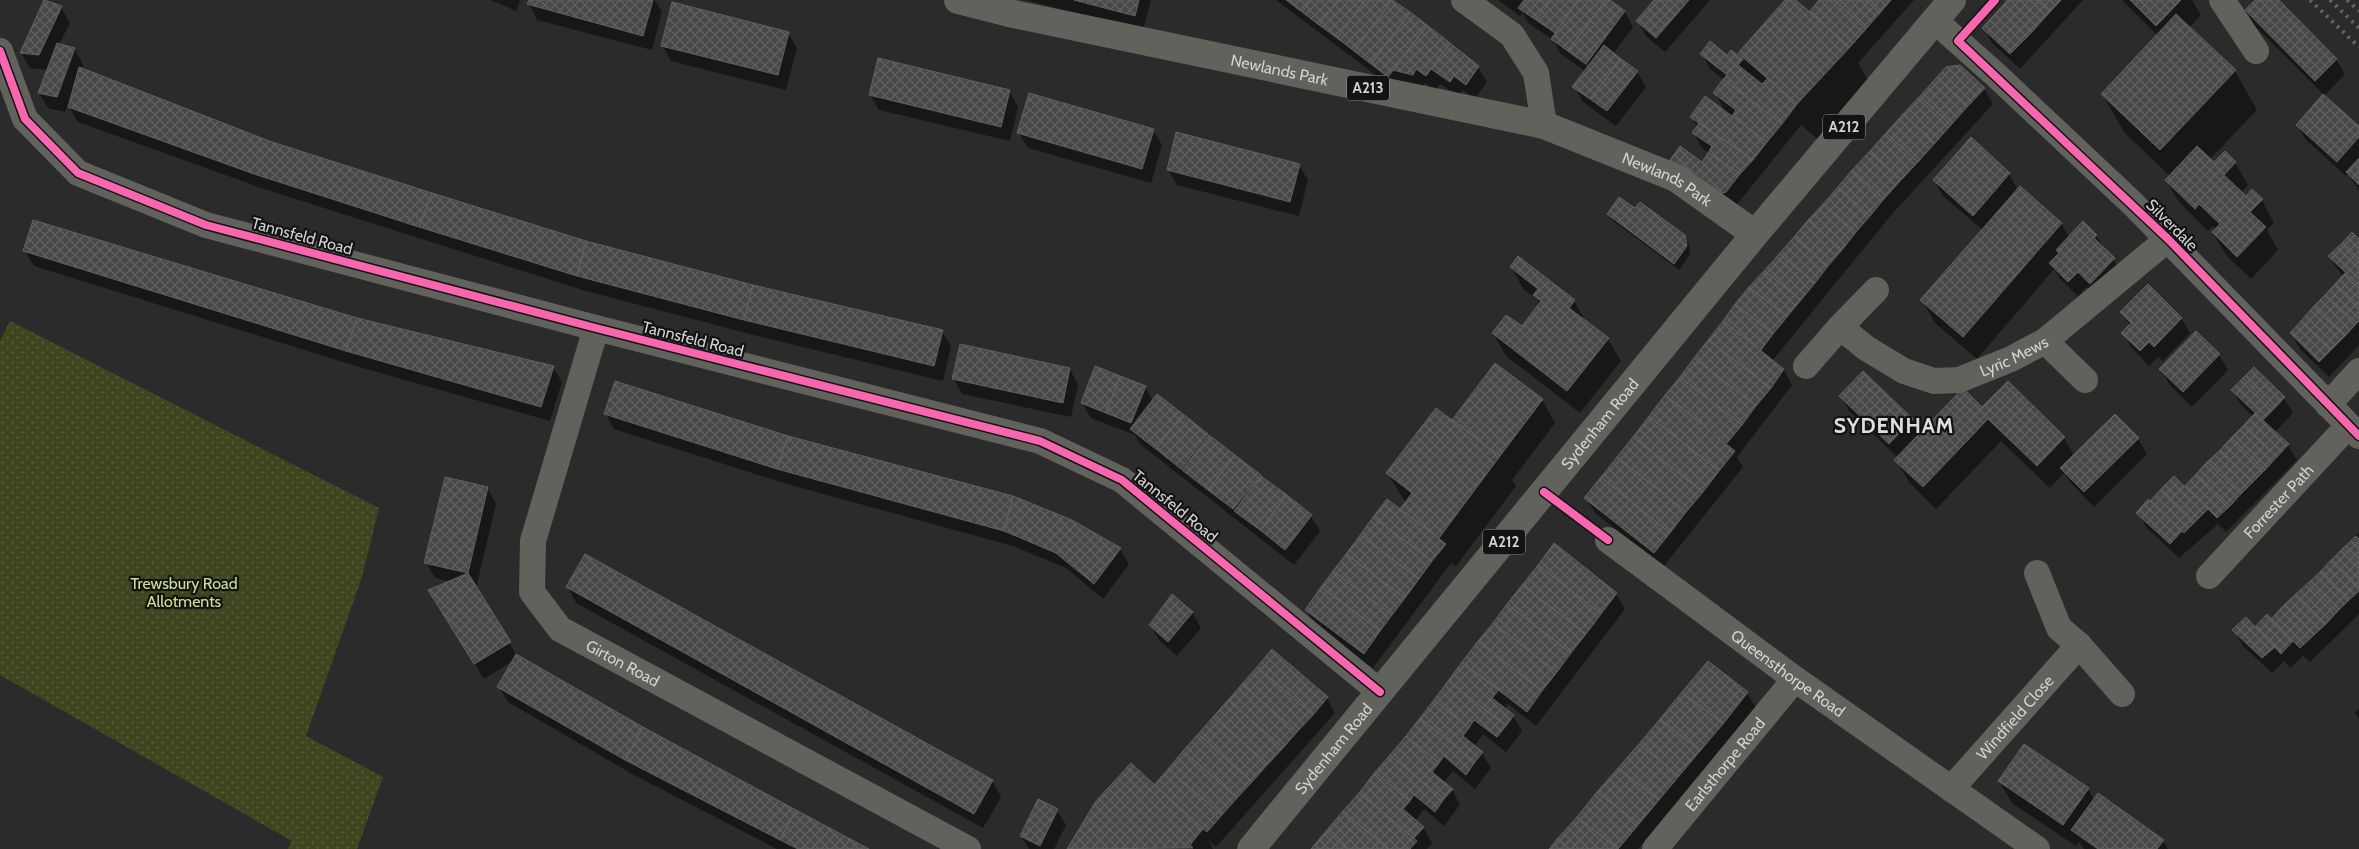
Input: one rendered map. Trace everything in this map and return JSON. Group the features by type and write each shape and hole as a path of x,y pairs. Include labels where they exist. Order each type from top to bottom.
{"main road":[{"name":"Newlands Park","path":"958,0 1544,125 1676,178 1755,234"},
{"name":"Sydenham Road","path":"1251,849 1755,234 1952,0"}],"street":[{"path":"1464,0 1512,35 1536,72 1544,125"},
{"path":"2222,0 2256,51"},
{"name":"Silverdale","path":"1934,20 1997,76 2168,239 2353,431"},
{"name":"Tannsfeld Road","path":"0,51 25,119 78,173 206,224 596,328 1040,441 1122,480 1380,692"},
{"name":"Lyric Mews","path":"1840,328 1866,348 1904,371 1934,381 1959,380 2011,359 2045,341 2168,239"},
{"path":"1806,366 1876,290"},
{"name":"Girton Road","path":"596,328 533,541 532,592 560,629 968,849"},
{"path":"2045,341 2084,380"},
{"path":"2328,404 2359,371"},
{"name":"Forrester Path","path":"2209,576 2353,431"},
{"name":"Queensthorpe Road","path":"1608,540 1795,679 2037,849"},
{"path":"2037,573 2059,628 2079,644 2122,694"},
{"name":"Windfield Close","path":"1951,789 2079,644"},
{"name":"Earlsthorpe Road","path":"1654,849 1795,679"}],"green space":[{"name":"Trewsbury Road Allotments","path":"10,321 379,508 362,577 306,736 383,777 357,849 288,849 292,841 0,675 0,341"}],"building":[{"path":"44,0 62,6 39,55 20,53"},
{"path":"529,0 653,0 643,36 527,4"},
{"path":"1074,0 1139,0 1135,16"},
{"path":"1286,0 1311,0 1302,12"},
{"path":"1311,0 1338,0 1319,25 1302,12"},
{"path":"1338,0 1365,0 1337,38 1319,25"},
{"path":"1365,0 1392,0 1354,51 1337,38"},
{"path":"1392,0 1410,12 1371,64 1354,51"},
{"path":"1524,0 1551,0 1536,20 1518,8"},
{"path":"1551,0 1578,0 1555,33 1536,20"},
{"path":"1578,0 1606,0 1568,51 1551,39"},
{"path":"1606,0 1610,0 1625,11 1586,64 1568,51"},
{"path":"1654,0 1689,0 1656,38 1636,21"},
{"path":"1785,0 1796,0 1850,47 1797,104 1738,53"},
{"path":"1819,0 1834,0 1866,29 1850,47 1809,12"},
{"path":"1834,0 1865,0 1880,13 1866,29"},
{"path":"1865,0 1891,0 1880,13"},
{"path":"2007,0 2036,0 2050,12 2032,32 2004,4"},
{"path":"2036,0 2061,0 2050,12"},
{"path":"2130,0 2181,0 2156,26"},
{"path":"2255,0 2279,0 2337,59 2315,81 2245,10"},
{"path":"672,2 789,32 778,75 661,46"},
{"path":"2004,4 2032,32 2010,54 1982,28"},
{"path":"1410,12 1427,25 1388,77 1371,64"},
{"path":"2176,14 2236,70 2160,150 2101,94"},
{"path":"1427,25 1450,43 1426,76 1416,69 1413,75 1393,70"},
{"path":"1710,41 1727,55 1731,50 1743,59 1738,65 1762,84 1768,78 1797,104 1782,124 1723,79 1727,75 1700,54"},
{"path":"57,43 75,48 57,97 38,93"},
{"path":"1450,43 1479,66 1466,85 1454,76 1450,82 1431,69"},
{"path":"1604,45 1621,59 1590,99 1572,87"},
{"path":"878,58 1010,90 1001,127 869,95"},
{"path":"1621,59 1638,71 1607,111 1590,99"},
{"path":"1960,65 1985,88 1968,106 1937,77 1946,67"},
{"path":"79,67 272,142 432,193 419,227 254,174 68,107"},
{"path":"1937,77 1968,106 1951,125 1920,96"},
{"path":"1723,79 1782,124 1767,142 1732,116 1736,110 1713,93"},
{"path":"1029,93 1154,129 1142,169 1017,133"},
{"path":"2323,94 2359,126 2359,137 2337,162 2296,125"},
{"path":"1705,96 1767,142 1753,160 1690,117"},
{"path":"1920,96 1951,125 1935,143 1903,114"},
{"path":"1903,114 1935,143 1918,162 1886,133"},
{"path":"1699,123 1753,160 1740,174 1708,153 1712,146 1692,133"},
{"path":"1176,132 1300,164 1290,202 1167,170"},
{"path":"1886,133 1918,162 1901,180 1869,152"},
{"path":"1971,137 2010,173 1973,216 1933,180"},
{"path":"1680,146 1702,162 1708,153 1740,174 1726,192 1720,194 1670,160"},
{"path":"2197,146 2214,162 2225,151 2236,162 2224,175 2246,196 2252,189 2263,199 2250,212 2266,227 2237,257 2212,232 2220,224 2199,204 2195,209 2165,180"},
{"path":"1869,152 1901,180 1884,199 1852,170"},
{"path":"2359,158 2359,185 2346,172"},
{"path":"1852,170 1884,199 1870,216 1838,187"},
{"path":"2020,186 2062,223 1963,337 1920,300"},
{"path":"1838,187 1870,216 1856,232 1823,204"},
{"path":"432,193 586,241 577,276 419,227"},
{"path":"1619,197 1635,208 1640,202 1685,235 1687,246 1674,264 1607,214"},
{"path":"1823,204 1856,232 1842,250 1808,220"},
{"path":"33,220 357,318 346,351 23,251"},
{"path":"1808,220 1842,250 1828,266 1794,237"},
{"path":"2083,221 2097,235 2094,238 2115,258 2090,284 2078,272 2068,282 2049,263 2059,253 2056,250"},
{"path":"2352,232 2359,239 2359,263 2341,244"},
{"path":"1794,237 1828,266 1815,283 1779,254"},
{"path":"586,241 753,285 744,320 577,276"},
{"path":"2341,244 2359,263 2359,285 2328,256"},
{"path":"1779,254 1815,283 1801,300 1764,271"},
{"path":"1518,256 1575,300 1569,308 1609,338 1567,391 1492,333 1506,315 1522,326 1541,301 1533,295 1538,289 1510,267"},
{"path":"1764,271 1801,300 1787,317 1749,287"},
{"path":"2345,273 2359,285 2359,305 2335,284"},
{"path":"2148,284 2182,318 2154,347 2149,342 2140,351 2121,333 2131,323 2120,312"},
{"path":"2335,284 2359,305 2359,321 2357,323 2325,295"},
{"path":"753,285 943,330 934,366 744,320"},
{"path":"1749,287 1787,317 1773,334 1735,304"},
{"path":"2325,295 2357,323 2345,336 2313,307"},
{"path":"1735,304 1773,334 1761,350 1723,321"},
{"path":"2313,307 2345,336 2332,349 2301,321"},
{"path":"357,318 554,366 541,407 346,351"},
{"path":"1723,321 1784,369 1771,388 1708,340"},
{"path":"2301,321 2332,349 2319,362 2290,333"},
{"path":"2196,331 2220,354 2183,392 2159,369"},
{"path":"1708,340 1771,388 1756,406 1694,358"},
{"path":"960,344 1070,368 1063,403 952,379"},
{"path":"1694,358 1756,406 1742,425 1680,377"},
{"path":"1495,363 1543,399 1500,456 1452,420"},
{"path":"1095,366 1120,376 1106,413 1081,403"},
{"path":"2254,367 2285,397 2274,409 2243,378"},
{"path":"1863,371 1913,419 1889,444 1839,396"},
{"path":"1120,376 1146,386 1131,423 1106,413"},
{"path":"1680,377 1742,425 1727,443 1665,395"},
{"path":"2243,378 2274,409 2263,420 2231,390"},
{"path":"615,381 788,436 777,469 604,414"},
{"path":"2008,381 2065,437 2037,466 1988,419 1923,487 1894,460 1963,388 1982,407"},
{"path":"1157,394 1183,414 1156,449 1130,429"},
{"path":"1665,395 1735,451 1719,471 1649,416"},
{"path":"1436,408 1500,456 1439,538 1400,509 1412,493 1386,473"},
{"path":"2255,413 2289,444 2277,457 2243,426"},
{"path":"1183,414 1208,434 1181,469 1156,449"},
{"path":"2115,414 2139,438 2084,492 2060,468"},
{"path":"1649,416 1719,471 1703,492 1633,437"},
{"path":"2243,426 2277,457 2265,470 2231,438"},
{"path":"1209,435 1235,455 1208,490 1182,470"},
{"path":"788,436 1013,496 1004,531 777,469"},
{"path":"1633,437 1703,492 1686,512 1617,457"},
{"path":"2231,438 2265,470 2253,482 2219,451"},
{"path":"2219,451 2253,482 2241,494 2207,462"},
{"path":"1235,455 1261,475 1233,509 1208,490"},
{"path":"1617,457 1686,512 1670,533 1601,477"},
{"path":"2207,462 2241,494 2230,506 2196,474"},
{"path":"2196,474 2230,506 2217,518 2185,486"},
{"path":"1261,476 1287,495 1260,530 1234,511"},
{"path":"2174,476 2208,509 2195,522 2161,489"},
{"path":"445,477 488,487 468,573 424,563"},
{"path":"1601,477 1670,533 1654,553 1584,498"},
{"path":"2161,489 2195,522 2184,533 2150,501"},
{"path":"1287,495 1312,515 1285,550 1260,530"},
{"path":"1013,496 1072,520 1121,548 1094,584 1056,553 1004,531"},
{"path":"1387,499 1446,544 1432,561 1373,517"},
{"path":"2148,499 2182,531 2170,544 2136,513"},
{"path":"1373,517 1432,561 1419,579 1360,535"},
{"path":"1360,535 1419,579 1405,598 1346,554"},
{"path":"2356,536 2359,539 2359,564 2343,548"},
{"path":"1554,543 1617,593 1601,614 1538,565"},
{"path":"2343,548 2359,564 2359,587 2332,559"},
{"path":"585,554 993,780 974,814 566,587"},
{"path":"1346,554 1405,598 1392,615 1333,571"},
{"path":"2332,559 2359,587 2359,591 2348,601 2320,572"},
{"path":"1538,565 1601,614 1586,634 1522,585"},
{"path":"1333,571 1392,615 1380,631 1321,587"},
{"path":"2320,572 2348,601 2337,612 2308,583"},
{"path":"468,573 511,642 474,664 428,590"},
{"path":"2308,583 2337,612 2326,624 2296,594"},
{"path":"1522,585 1586,634 1571,653 1507,604"},
{"path":"1321,587 1380,631 1364,654 1305,610"},
{"path":"1172,594 1193,612 1168,642 1149,625"},
{"path":"2296,594 2326,624 2314,635 2284,605"},
{"path":"1507,604 1571,653 1557,672 1493,623"},
{"path":"2284,605 2314,635 2300,648 2271,619"},
{"path":"2267,614 2293,641 2281,654 2255,627"},
{"path":"2246,617 2275,647 2262,658 2232,630"},
{"path":"1493,623 1557,672 1542,691 1478,641"},
{"path":"1478,641 1542,691 1527,712 1462,662"},
{"path":"1272,649 1328,697 1313,715 1257,667"},
{"path":"516,654 643,727 625,760 497,687"},
{"path":"1708,661 1748,692 1723,724 1682,692"},
{"path":"1462,662 1499,690 1492,698 1514,715 1506,726 1448,681"},
{"path":"1257,667 1313,715 1297,732 1242,684"},
{"path":"1448,681 1506,726 1497,737 1474,720 1469,728 1434,700"},
{"path":"1242,684 1297,732 1283,748 1228,700"},
{"path":"1682,692 1723,724 1700,751 1660,719"},
{"path":"1228,700 1283,748 1268,764 1213,717"},
{"path":"1434,700 1469,728 1463,736 1483,752 1475,762 1420,718"},
{"path":"1213,717 1268,764 1252,782 1198,734"},
{"path":"1420,718 1475,762 1466,775 1444,756 1439,763 1406,736"},
{"path":"1660,719 1700,751 1679,776 1639,744"},
{"path":"643,727 796,810 780,840 625,760"},
{"path":"1198,734 1252,782 1237,798 1183,751"},
{"path":"1406,736 1439,763 1432,772 1453,789 1444,799 1390,755"},
{"path":"1639,744 1679,776 1659,800 1618,768"},
{"path":"2024,744 2089,788 2063,825 1998,781"},
{"path":"1183,751 1237,798 1222,815 1168,769"},
{"path":"1390,755 1444,799 1435,812 1414,795 1410,801 1375,772"},
{"path":"1131,763 1203,829 1190,845 1193,848 1067,849 1096,801"},
{"path":"1618,768 1659,800 1639,824 1597,792"},
{"path":"1168,769 1222,815 1207,832 1154,785"},
{"path":"1375,772 1410,801 1403,809 1424,827 1414,838 1359,793"},
{"path":"1597,792 1639,824 1618,849 1577,817"},
{"path":"1359,793 1417,841 1410,849 1388,849 1343,811"},
{"path":"2098,793 2164,840 2157,849 2098,849 2071,830"},
{"path":"1038,799 1058,809 1040,846 1020,836"},
{"path":"796,810 869,849 798,849 780,840"},
{"path":"1343,811 1388,849 1347,849 1326,831"},
{"path":"1577,817 1618,849 1570,849 1557,839"},
{"path":"1326,831 1347,849 1311,849"},
{"path":"1557,839 1570,849 1549,849"}],"railway":[{"path":"2310,0 2359,47"},
{"path":"2330,0 2359,28"},
{"path":"2347,0 2359,11"}],"cycle path":[{"path":"1995,0 1958,41 2168,239 2359,436"},
{"path":"0,51 25,119 78,173 206,225 596,328 1040,441 1122,480 1380,692"},
{"path":"1544,492 1608,540"}],"district":[{"name":"SYDENHAM","path":"1894,425"}]}
